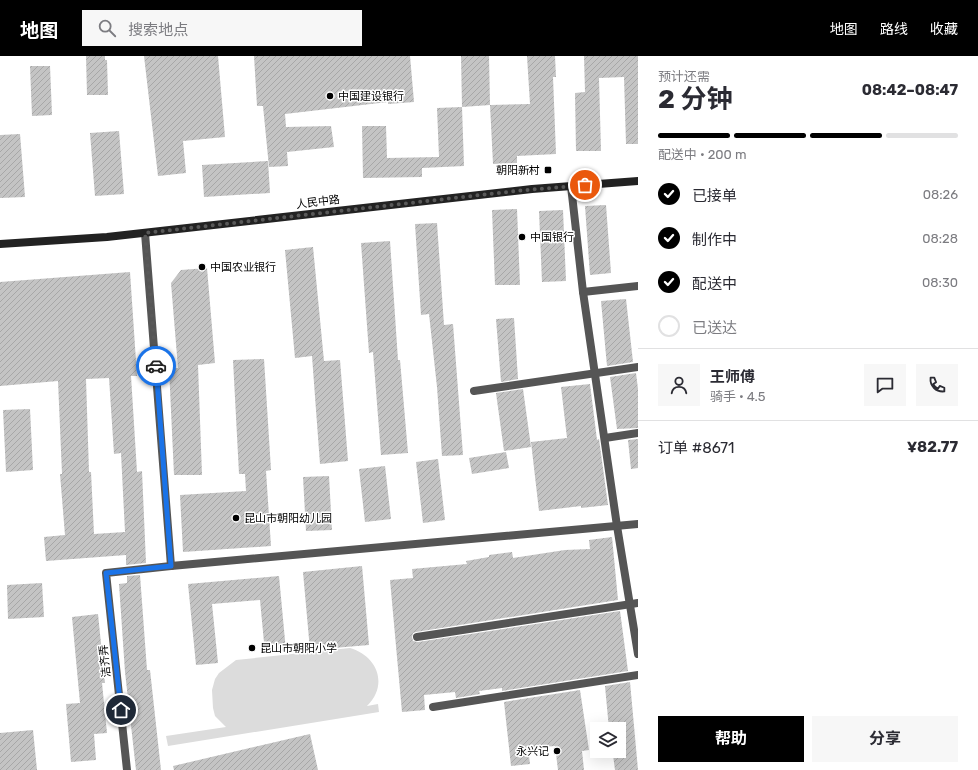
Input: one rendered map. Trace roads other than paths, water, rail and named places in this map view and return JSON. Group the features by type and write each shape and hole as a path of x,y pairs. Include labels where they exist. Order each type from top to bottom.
{"street":[{"name":"人民中路","path":"0,244 107,238 532,189 638,181"},
{"path":"572,186 583,292 594,373 605,438 617,526 634,603 638,654"},
{"path":"145,233 171,566 638,524"},
{"path":"583,292 638,286"},
{"path":"474,391 638,367"},
{"path":"605,438 638,433"},
{"name":"洁齐弄","path":"127,770 106,573 171,566"},
{"path":"417,637 634,603"},
{"path":"433,707 638,675"}],"place":[{"name":"中国建设银行","path":"330,96"},
{"name":"朝阳新村","path":"548,170"},
{"name":"中国银行","path":"522,237"},
{"name":"中国农业银行","path":"202,267"},
{"name":"昆山市朝阳幼儿园","path":"236,518"},
{"name":"昆山市朝阳小学","path":"252,648"},
{"name":"永兴记","path":"557,751"}]}
